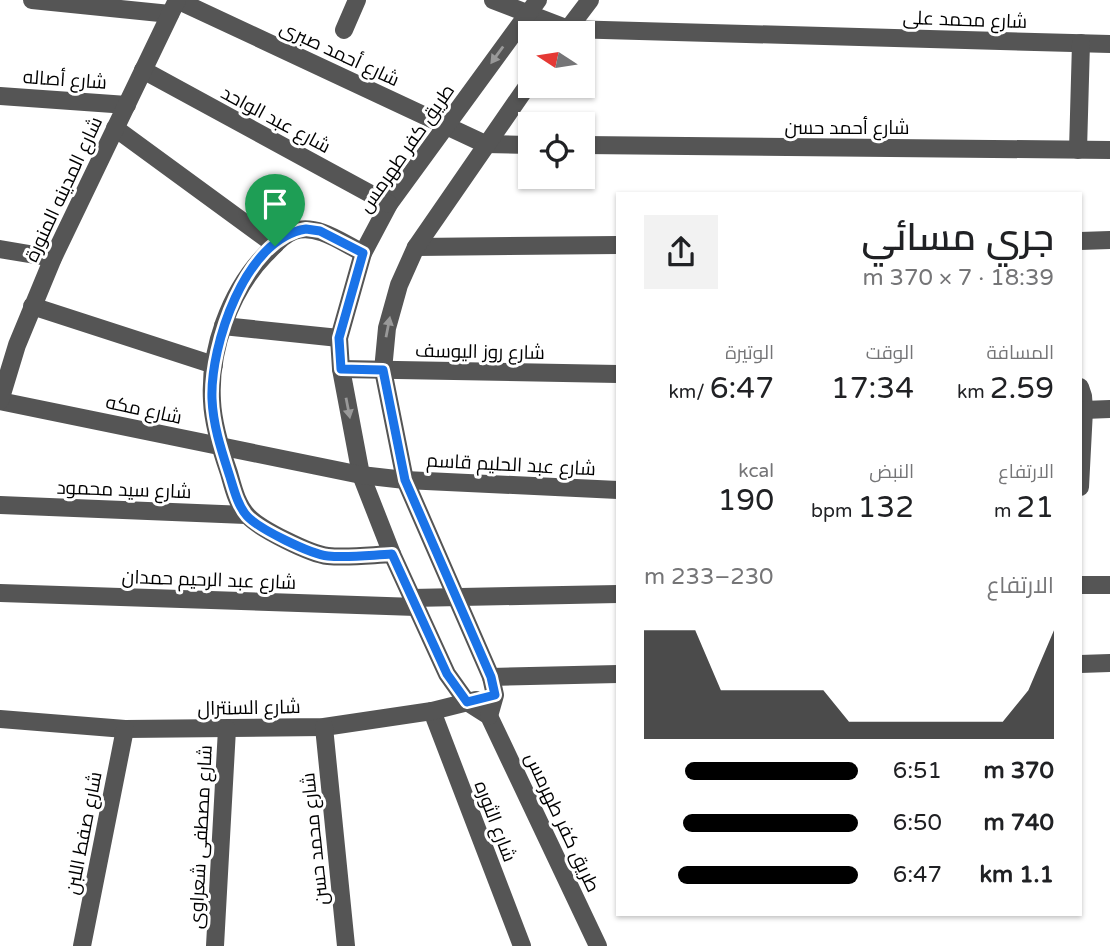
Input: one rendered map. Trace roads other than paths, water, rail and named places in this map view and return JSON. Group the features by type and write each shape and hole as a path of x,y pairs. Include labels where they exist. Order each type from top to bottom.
{"street":[{"name":"شارع أحمد صبرى","path":"32,0 175,5 485,144"},
{"path":"344,30 357,0"},
{"path":"493,0 533,6 553,21"},
{"path":"574,21 590,0"},
{"name":"شارع المدينه المنورة","path":"0,401 8,343 32,306 175,5"},
{"name":"طريق كفر طهرمس","path":"533,6 389,204 363,253 339,338 341,369 362,475 413,602 447,674 467,702 489,716 598,946"},
{"name":"شارع محمد على","path":"595,32 1110,44"},
{"path":"1078,150 1081,43"},
{"name":"شارع عبد الواحد","path":"143,70 389,204"},
{"name":"شارع أصاله","path":"0,96 127,105"},
{"path":"489,716 493,686 405,480 383,370 387,328 399,285 416,247 518,98"},
{"path":"115,128 275,246"},
{"path":"485,144 518,145"},
{"name":"شارع أحمد حسن","path":"595,145 1110,150"},
{"path":"363,253 320,231 306,229 293,231 258,262 239,290 223,326 214,365 212,400 220,446 237,499 246,515 261,528 321,555 392,554"},
{"path":"1082,241 1110,240"},
{"path":"416,247 616,245"},
{"path":"0,249 53,258"},
{"path":"32,306 214,365"},
{"path":"223,326 339,338"},
{"name":"شارع روز اليوسف","path":"341,369 616,374"},
{"path":"1082,393 1082,448"},
{"name":"شارع مكه","path":"0,401 362,475"},
{"path":"1084,410 1110,409"},
{"name":"شارع عبد الحليم قاسم","path":"362,475 405,480 616,490"},
{"name":"شارع سيد محمود","path":"0,505 246,515"},
{"path":"1082,585 1110,585"},
{"name":"شارع عبد الرحيم حمدان","path":"0,593 413,602 455,597 616,594"},
{"path":"1082,664 1110,663"},
{"name":"شارع السنترال","path":"0,720 125,729 324,727 432,711 467,702 493,686 616,674"},
{"name":"شارع الثوره","path":"432,711 522,946"},
{"name":"شارع محمد حسن","path":"324,727 346,946"},
{"name":"شارع صفط اللبن","path":"82,946 125,729"},
{"name":"شارع مصطفى شعراوى","path":"215,946 227,729"}]}
